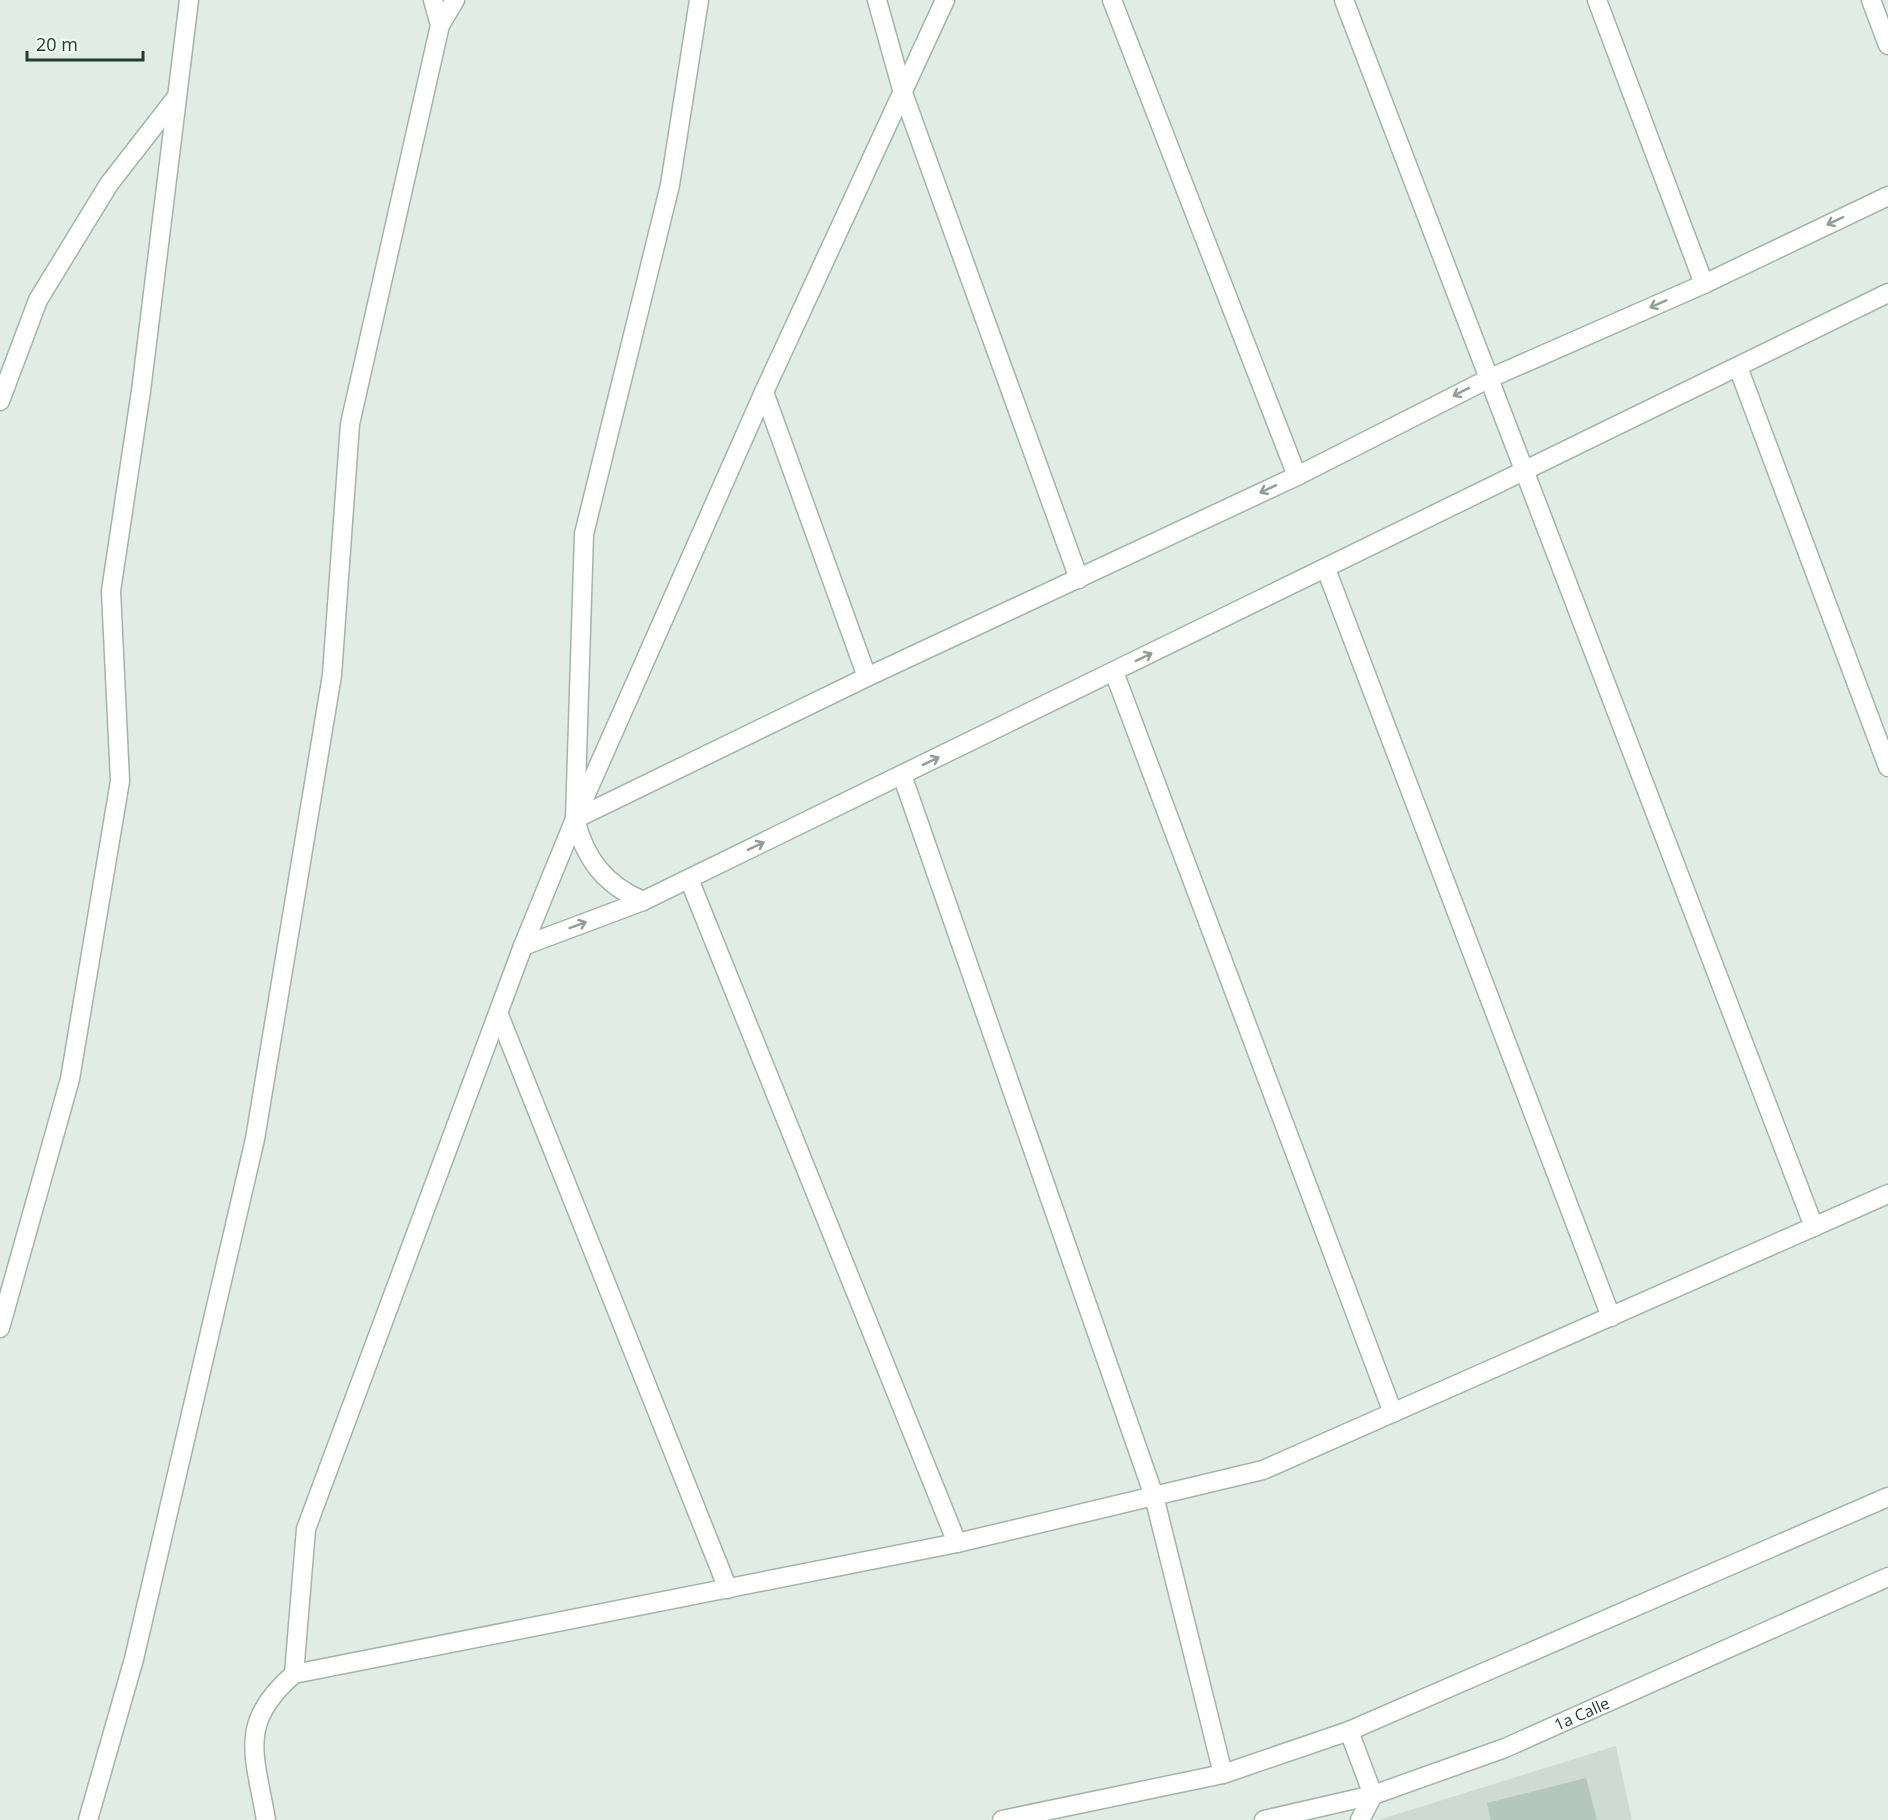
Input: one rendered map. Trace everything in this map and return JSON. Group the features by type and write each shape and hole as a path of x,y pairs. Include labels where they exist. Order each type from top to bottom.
{"street":[{"path":"0,1328 70,1079 120,781 111,591 141,391 174,130 175,99 189,0"},
{"path":"433,0 440,25"},
{"path":"88,1820 134,1659 255,1139 332,675 350,424 440,25 454,0"},
{"path":"643,901 602,876 580,840 575,819 584,534 670,185 699,0"},
{"path":"877,0 903,93 1079,579"},
{"path":"294,1674 306,1529 500,1015 523,946 575,819 764,392 945,0"},
{"path":"1112,0 1297,476"},
{"path":"1344,0 1814,1227"},
{"path":"1597,0 1704,284"},
{"path":"1871,0 1888,45"},
{"path":"0,401 38,300 109,184 175,99"},
{"path":"575,819 867,677 1297,476 1488,379 1704,284 1888,196"},
{"path":"523,946 643,901 690,879 1888,293"},
{"path":"1738,367 1888,767"},
{"path":"764,392 867,677"},
{"path":"1326,569 1611,1317"},
{"path":"1114,672 1393,1413"},
{"path":"902,775 1154,1496 1223,1774"},
{"path":"690,879 957,1543"},
{"path":"500,1015 728,1589"},
{"path":"266,1820 253,1744 255,1725 263,1707 276,1689 294,1674 957,1543 1263,1470 1888,1194"},
{"path":"1002,1820 1223,1774 1349,1731 1888,1497"},
{"name":"1a Calle","path":"1264,1820 1373,1795 1505,1748 1888,1577"},
{"path":"1349,1731 1373,1795 1360,1820"}],"shaded area":[{"path":"1616,1746 1632,1820 1378,1820"}],"building":[{"path":"1586,1778 1597,1820 1491,1820 1487,1803"}]}
